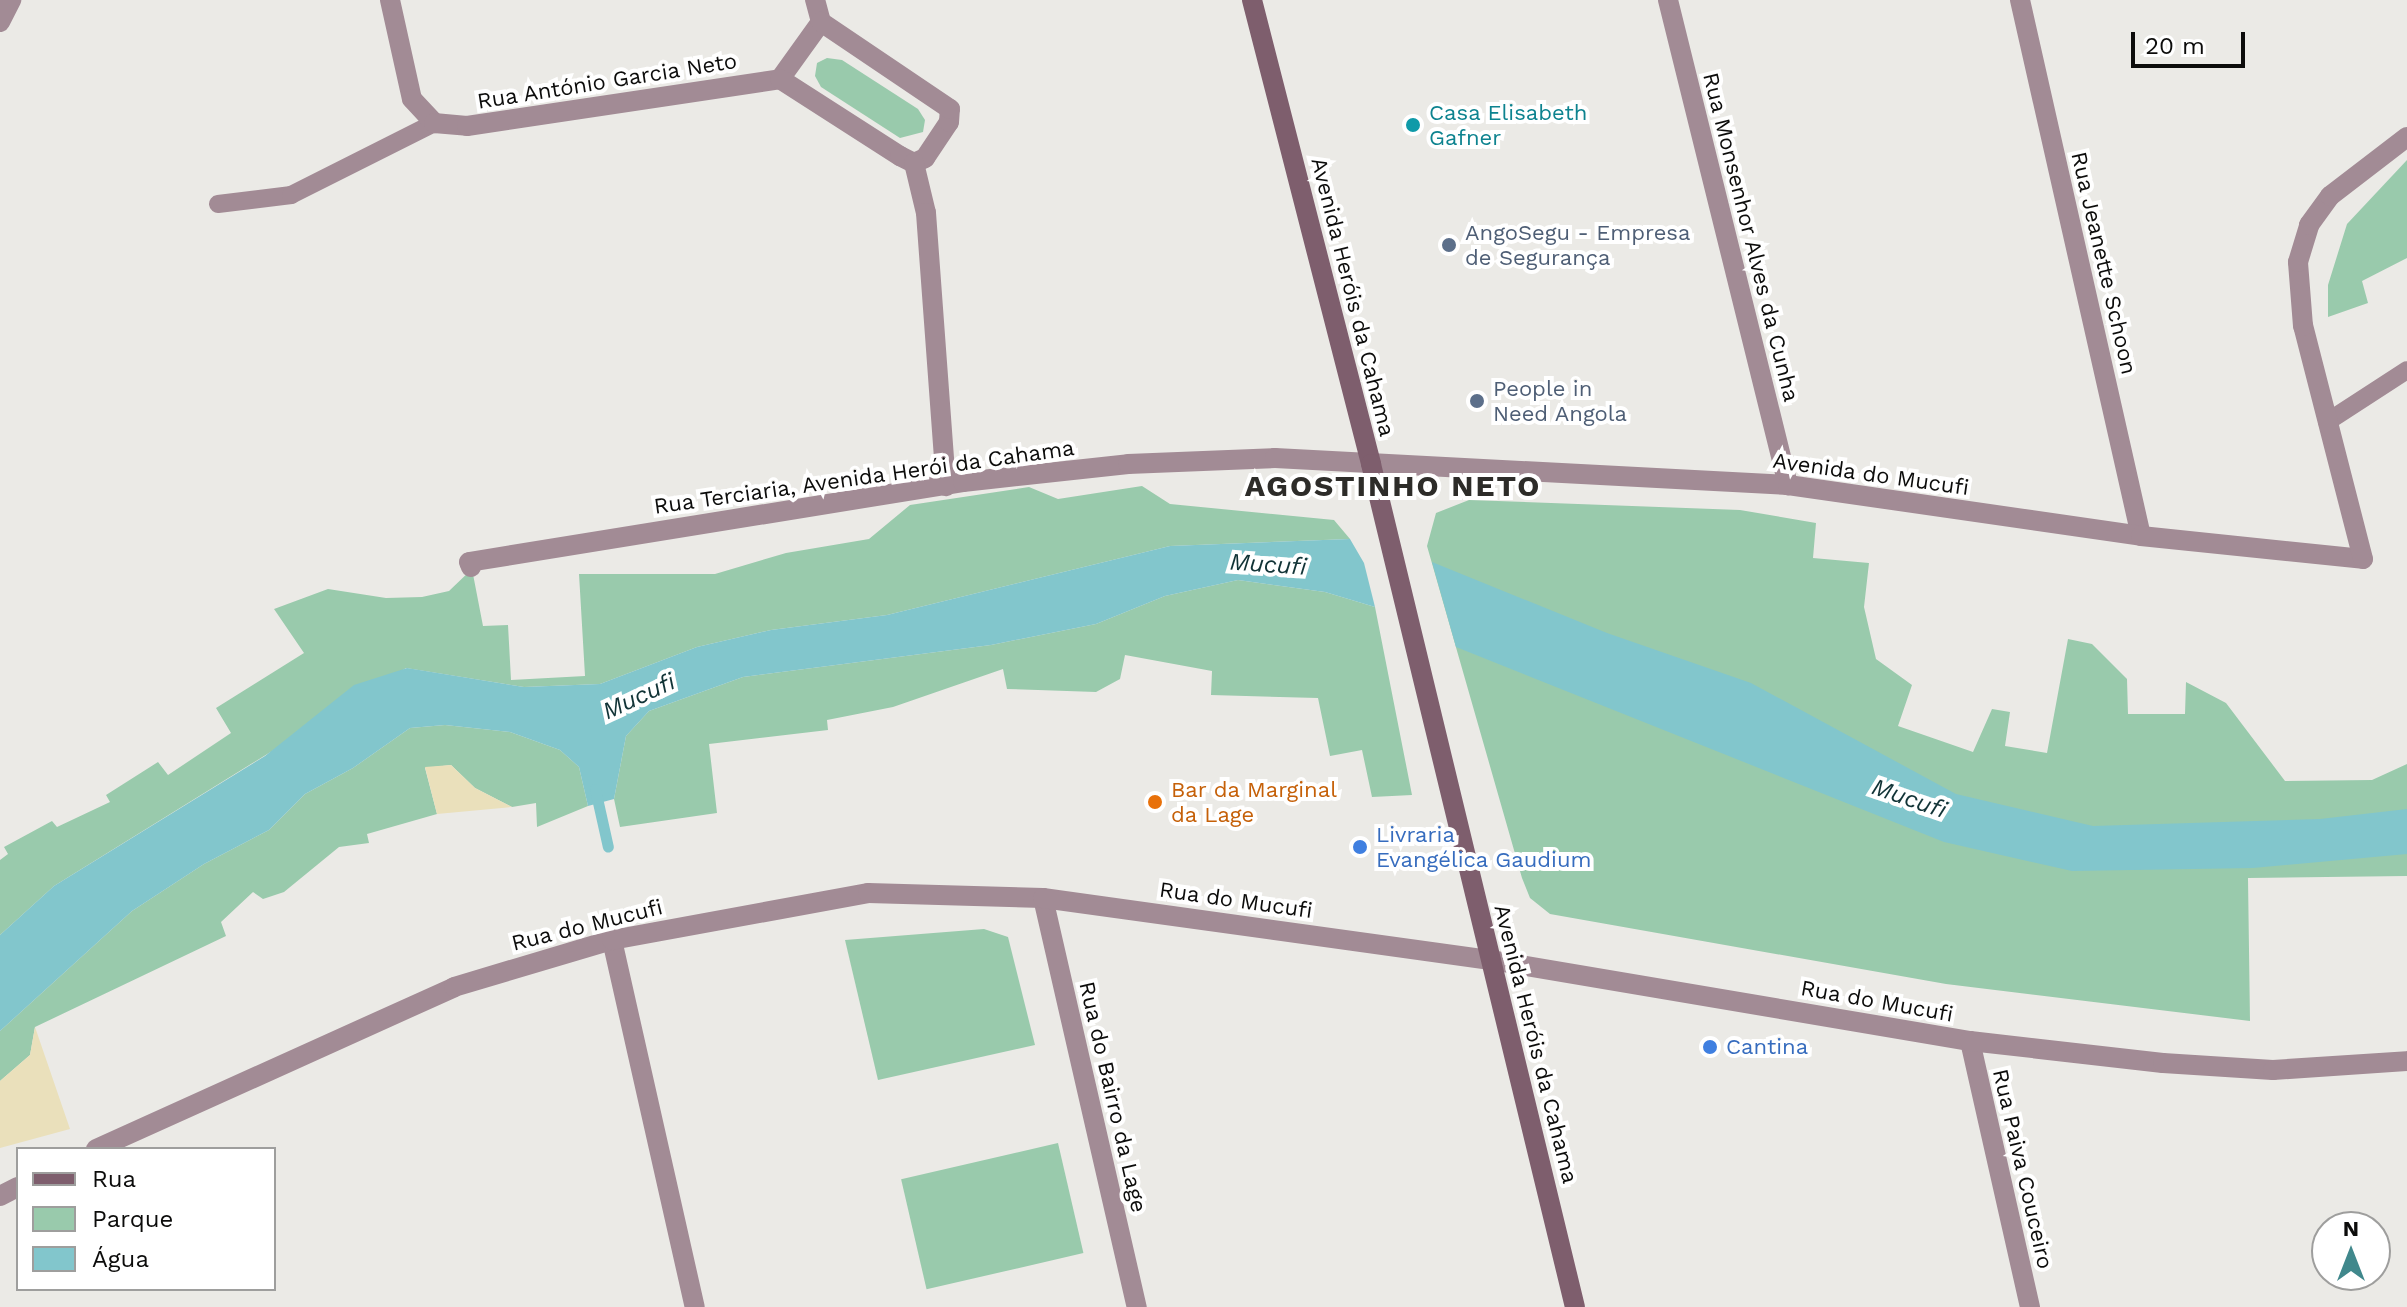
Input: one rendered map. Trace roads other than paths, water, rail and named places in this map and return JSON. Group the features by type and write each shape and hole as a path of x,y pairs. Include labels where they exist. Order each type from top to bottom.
{"street":[{"path":"0,22 11,0"},
{"path":"390,0 412,99 434,123"},
{"path":"815,0 821,22 950,109 949,122 925,158 914,163"},
{"name":"Avenida Heróis da Cahama","path":"1252,0 1371,464 1575,1307"},
{"name":"Rua Monsenhor Alves da Cunha","path":"1668,0 1788,485"},
{"name":"Rua Jeanette Schoon","path":"2020,0 2141,536"},
{"path":"821,22 780,79 914,163 926,213 946,486"},
{"name":"Rua António Garcia Neto","path":"434,123 467,126 780,79"},
{"path":"2327,422 2297,297 2298,262 2309,225 2330,196 2407,137"},
{"name":"Avenida do Mucufi","path":"1371,464 1788,485 2141,536 2363,559 2327,422"},
{"name":"Rua Terciaria, Avenida Herói da Cahama","path":"471,567 469,562 946,486 1128,464 1275,458 1371,464"},
{"name":"Rua do Mucufi","path":"100,1147 454,987 612,940 868,893 1043,898 1491,960 1970,1041 2273,1070 2407,1061"},
{"name":"Rua do Bairro da Lage","path":"1043,898 1137,1307"},
{"path":"612,940 695,1307"},
{"name":"Rua Paiva Couceiro","path":"1970,1041 2030,1307"}],"lane":[{"path":"218,204 291,195 434,123"},
{"path":"2327,422 2407,370"}],"water":[{"name":"Mucufi","path":"1350,539 1364,563 1375,607 1325,592 1238,580 1165,596 1096,624 991,645 743,677 649,711 626,736 614,799 588,806 579,767 560,750 510,732 445,725 410,728 353,768 305,794 269,830 204,864 132,911 0,1031 0,935 54,886 265,756 354,685 407,668 524,687 600,684 697,647 771,630 887,615 1170,546"},
{"name":"Mucufi","path":"1432,562 1607,633 1751,683 1956,794 2093,826 2320,819 2407,809 2407,854 2253,868 2072,871 1944,842 1456,647"}],"waterway":[{"path":"595,789 608,847"}],"place":[{"name":"Casa Elisabeth Gafner","path":"1413,125"},
{"name":"AngoSegu - Empresa de Segurança","path":"1449,245"},
{"name":"People in Need Angola","path":"1477,401"},
{"name":"Bar da Marginal da Lage","path":"1155,802"},
{"name":"Livraria Evangélica Gaudium","path":"1360,847"},
{"name":"Cantina","path":"1710,1047"}],"district":[{"name":"AGOSTINHO NETO","path":"1393,486"}]}
